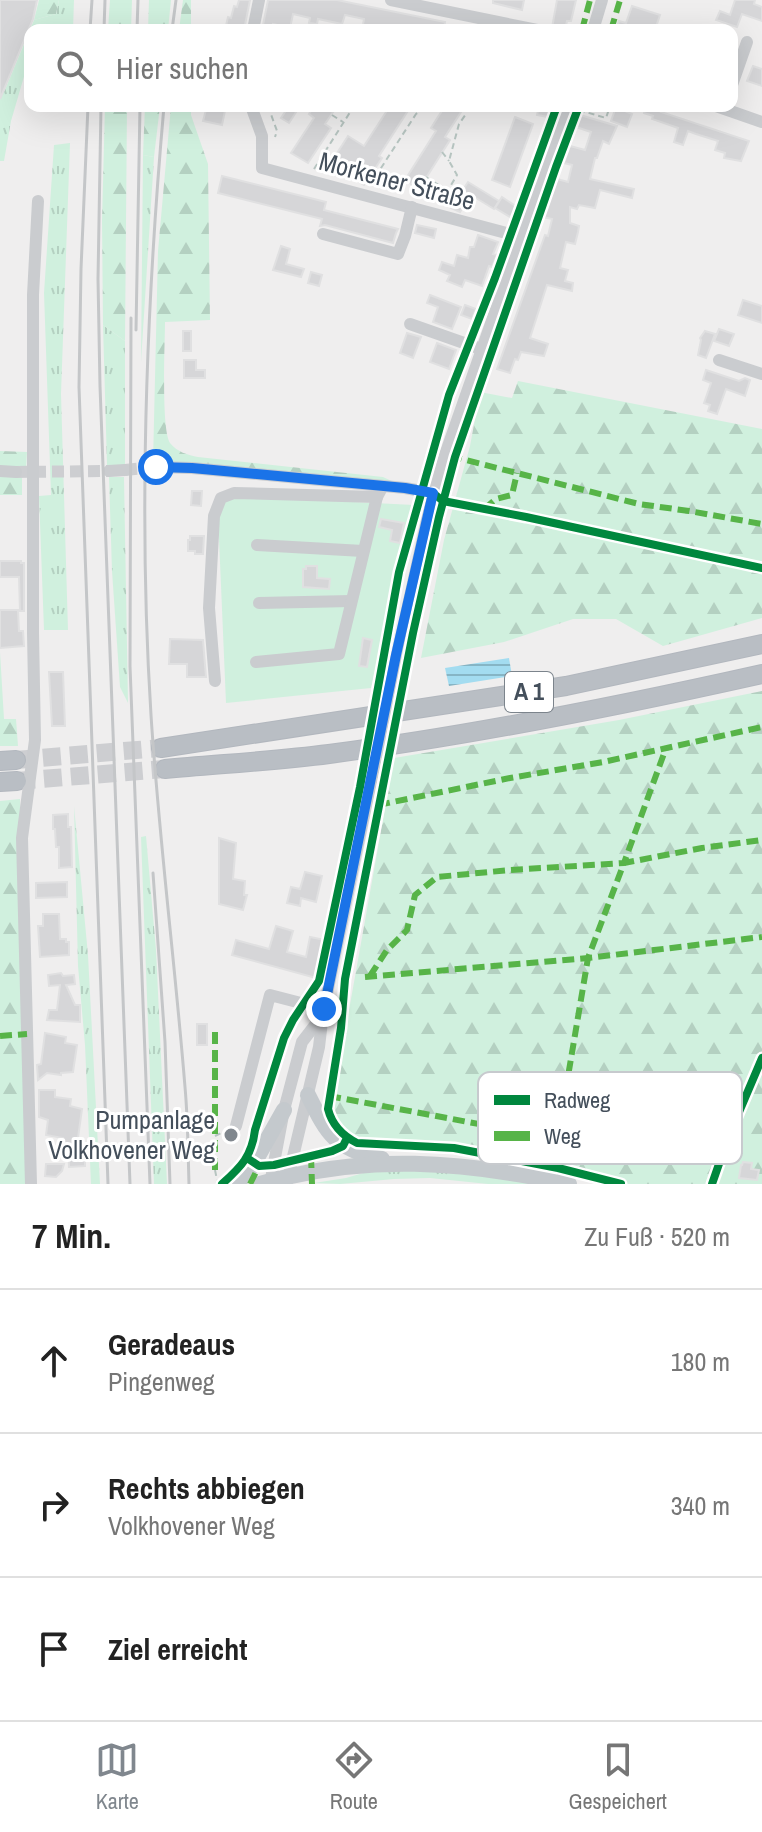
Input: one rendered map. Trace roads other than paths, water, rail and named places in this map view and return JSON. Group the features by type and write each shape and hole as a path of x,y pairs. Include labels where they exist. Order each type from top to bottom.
{"highway":[{"name":"A 1","path":"161,748 566,686 762,644"},
{"name":"A 1","path":"165,769 329,754 475,731 624,704 762,674"}],"main road":[{"path":"308,1095 331,1137 355,1152 395,1162"},
{"path":"237,1184 254,1163 284,1110"},
{"path":"275,1182 359,1165 395,1162 477,1167 569,1184"}],"street":[{"path":"254,24 259,0"},
{"path":"391,0 508,24"},
{"path":"595,24 602,0"},
{"path":"738,68 747,42"},
{"name":"Morkener Straße","path":"253,112 262,136 262,168 521,237"},
{"path":"275,1182 308,1095 389,691 433,493 521,237 571,112"},
{"path":"735,112 762,122"},
{"path":"31,1184 22,838 35,740 33,295 38,201"},
{"path":"323,234 398,254 412,207"},
{"path":"410,324 481,349"},
{"path":"719,360 762,374"},
{"path":"156,467 192,468 380,492"},
{"path":"109,471 125,470"},
{"path":"0,471 16,472"},
{"path":"256,662 339,654 380,492"},
{"path":"215,681 209,608 214,516 221,498 234,493 433,493"},
{"path":"257,545 363,551"},
{"path":"259,603 351,601"},
{"path":"236,1126 270,995 324,1011"},
{"path":"275,1182 284,1110 302,1042 324,1011"},
{"path":"712,1184 719,1164"}],"water":[{"path":"509,658 512,676 449,686 445,668"}],"tunnel":[{"path":"125,470 156,467"},
{"path":"16,472 109,471"},
{"path":"16,760 161,748"},
{"path":"17,781 165,769"}],"railway":[{"path":"90,24 92,0"},
{"path":"104,24 105,0"},
{"path":"137,24 138,0"},
{"path":"173,24 176,0"},
{"path":"88,112 79,387 108,1184"},
{"path":"101,112 100,386 130,1184"},
{"path":"136,330 140,112"},
{"path":"164,112 149,334 145,562 151,715 185,1087 189,1184"},
{"path":"131,318 130,666 150,1184"},
{"path":"153,873 165,1042 170,1184"}],"place":[{"name":"Pumpanlage Volkhovener Weg","path":"231,1135"}]}
